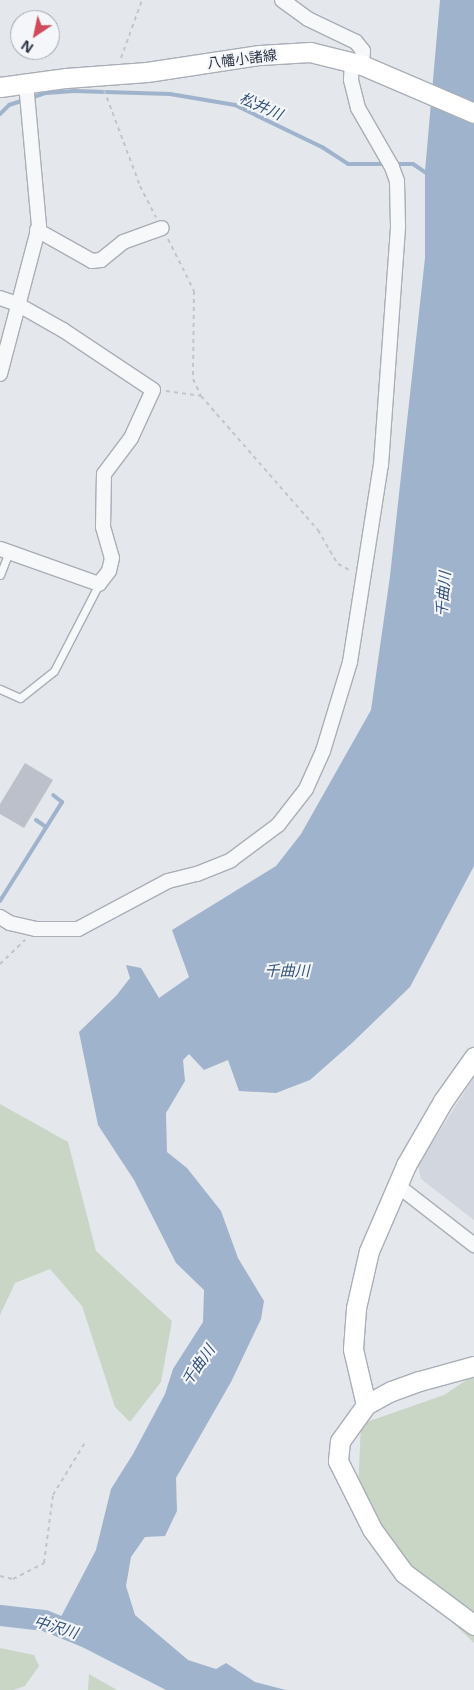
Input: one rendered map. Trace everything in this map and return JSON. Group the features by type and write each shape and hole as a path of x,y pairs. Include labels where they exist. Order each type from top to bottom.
{"street":[{"path":"5,920 36,928 78,929 168,881 197,874 231,860 278,824 306,789 323,751 350,662 381,465 398,193 392,167 358,108 351,80 362,66 363,51 356,42 308,19 282,0"},
{"name":"八幡小諸線","path":"0,87 26,82 148,72 260,55 310,52 362,66 474,113"},
{"path":"0,374 37,230 26,82"},
{"path":"37,230 92,261 101,260 123,242 162,228"},
{"path":"0,298 17,304 63,330 153,390 131,438 104,474 103,527 112,558 109,572 99,584 5,550"},
{"path":"366,1405 353,1349 356,1308 368,1250 397,1185 443,1101 474,1057"},
{"path":"397,1185 474,1245"},
{"path":"474,1366 418,1381 391,1391 366,1405 340,1441 338,1461 372,1529 404,1573 474,1625"}],"lane":[{"path":"0,576 5,550"},
{"path":"0,689 20,698 54,671 99,584"}],"path":[{"path":"115,74 142,0"},
{"path":"153,390 201,396 318,530 338,564 364,578"},
{"path":"0,964 36,928"},
{"path":"0,1576 13,1579 44,1563 53,1495 86,1441"}],"shaded area":[{"path":"474,1077 474,1220 421,1179 418,1165"}],"green space":[{"path":"0,1104 68,1142 96,1251 172,1321 161,1382 130,1422 115,1407 82,1306 50,1269 15,1283 0,1315"},
{"path":"474,1375 474,1643 451,1621 357,1514 361,1424 444,1395"},
{"path":"0,1648 34,1655 39,1666 25,1686 13,1690 0,1690"},
{"path":"89,1674 117,1690 88,1690"}],"water":[{"name":"千曲川","path":"440,0 474,0 474,866 410,987 352,1043 310,1080 276,1093 239,1091 228,1060 204,1070 189,1054 183,1060 185,1081 166,1113 167,1152 187,1168 221,1211 238,1258 264,1301 261,1319 231,1382 176,1478 177,1511 165,1536 145,1537 131,1557 126,1586 135,1615 188,1660 216,1669 226,1663 255,1682 286,1690 166,1690 53,1632 96,1550 111,1489 133,1454 165,1394 173,1369 203,1322 204,1290 176,1263 134,1180 98,1125 79,1032 116,996 130,978 126,965 141,968 159,998 189,977 172,930 276,866 301,834 371,710 390,576 425,258 425,171"}],"building":[{"path":"25,763 53,780 24,828 0,814 0,804"}],"waterway":[{"name":"松井川","path":"0,114 9,105 46,93 74,91 170,94 235,105 322,147 348,164 386,164"},
{"name":"松井川","path":"393,164 413,164 428,174"},
{"path":"0,901 62,802 53,795"},
{"path":"36,820 46,827"},
{"name":"中沢川","path":"0,1615 44,1620 84,1636"}]}
